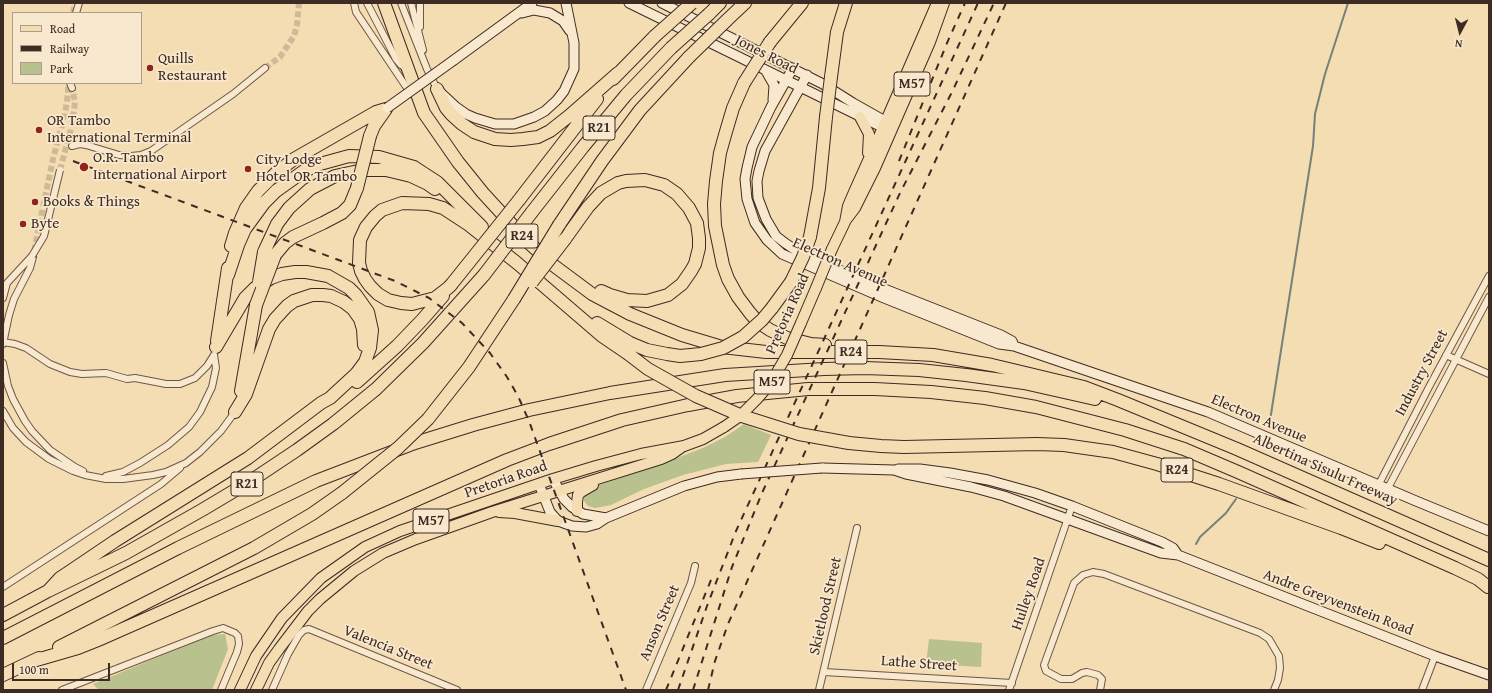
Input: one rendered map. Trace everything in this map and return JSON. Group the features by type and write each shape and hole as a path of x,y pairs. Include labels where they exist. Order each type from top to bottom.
{"highway":[{"path":"384,3 424,113"},
{"path":"437,89 442,101 451,114 474,132 495,139 511,140 538,136 550,131 569,116 618,73 655,36 692,3"},
{"name":"R21","path":"3,615 140,545 249,482 333,424 376,389 423,343 484,275 583,147 626,95 672,48 720,3"},
{"name":"R21","path":"517,298 559,225 602,161 640,110 689,57 745,3"},
{"path":"802,3 770,42 744,83 733,108 720,153 714,204 715,226 723,265 732,287 743,306 758,322 779,335 799,342 811,344 888,348 933,355"},
{"path":"628,348 680,356 701,354 723,348 743,337 762,320 791,282 803,257 814,224 837,32 846,3"},
{"path":"248,458 268,448 291,433 340,396 365,375 422,320 450,287 618,73"},
{"path":"270,254 293,237 342,213 350,205 357,188 370,136 374,126 386,108"},
{"path":"215,351 232,243 240,219 246,208 258,191 277,172 294,159 363,121 376,112 386,108"},
{"name":"R24","path":"424,113 445,145 483,193 527,241 565,274 592,294 630,314 682,335 722,347 766,352 884,352 933,355 992,365 1084,388 1146,412"},
{"path":"228,276 245,229 264,203 276,191 299,174 335,159 349,156 367,156 388,159 414,167 437,182 466,210"},
{"path":"234,412 246,366 256,305 277,224 289,208 310,189 323,181 346,172 382,170 403,174 428,184 466,210"},
{"path":"3,675 254,548 312,514 398,448 428,419 469,367 507,309 510,308 565,239 588,207 601,194 618,183 635,180 655,182 664,185 677,194 689,208 697,223 699,238 697,256 691,272 682,284 668,295 647,301 627,300 610,295 565,274"},
{"path":"450,287 435,298 412,304 388,300 370,286 361,271 359,263 359,246 362,234 375,216 387,208 402,203 429,204 443,208 469,225 517,263"},
{"name":"R24","path":"466,210 517,263 602,336 628,348 672,383 696,396 736,414 799,434 849,443 904,447 1037,444 1064,445 1113,452 1157,464 1266,500 1489,587"},
{"path":"48,591 60,578 115,541 248,458 321,403 330,398 356,374 365,362 370,348 372,330 368,312 356,294 339,282 328,276 306,272 282,274 267,280 255,288 245,298 215,351"},
{"path":"234,412 246,394 269,329 275,319 294,301 312,295 323,295 338,298 353,309 362,324 365,341 363,353 358,365 326,396 321,403"},
{"path":"3,638 178,548 316,481 415,443 473,425 529,410 610,393 725,375 824,368 865,368 919,370 1024,383 1146,412"},
{"path":"33,661 78,648 98,640 492,466 549,444 622,420 688,405 737,396 808,389 931,392 985,398 1044,409 1126,430 1184,449 1238,472 1455,568 1478,579 1489,587"},
{"name":"Albertina Sisulu Freeway","path":"1146,412 1321,485 1489,560"}],"main road":[{"path":"386,108 532,3"},
{"path":"437,89 460,110 487,123 514,124 534,117 544,111 557,100 569,81 574,63 575,53 573,36 566,3"},
{"name":"Jones Road","path":"629,3 860,117 889,127"},
{"name":"Jones Road","path":"662,3 807,75 889,127"},
{"name":"Pretoria Road","path":"240,690 256,656 282,618 321,578 350,557 381,539 400,531 553,479 640,454 684,446 703,439 724,427 740,416 753,404 770,384 787,355 832,249 845,222 851,215 862,195 937,3"},
{"name":"Pretoria Road","path":"845,222 848,206 866,163 889,127 930,42 944,3"},
{"path":"512,18 531,10 545,11 555,15 563,21 573,36"},
{"name":"Electron Avenue","path":"793,68 771,107 752,147 746,168 746,199 751,215 760,232 774,248 782,254 884,298 999,344 1014,346 1201,409 1489,530"},
{"path":"765,70 774,85 771,107"},
{"name":"Electron Avenue","path":"807,75 765,150 757,181 758,198 761,207 776,236 785,244 803,255 1001,335 1012,341 1014,346"},
{"path":"790,105 802,97 820,97"},
{"path":"860,117 869,134 866,163"},
{"name":"Pretoria Road","path":"256,690 269,663 297,624 320,599 354,571 383,553 398,546 492,512 672,454 684,446"},
{"name":"Andre Greyvenstein Road","path":"558,521 572,526 586,527 597,524 606,518 684,486 717,477 822,468 894,470 920,469 988,480 1035,493 1072,506 1168,545 1173,548 1178,555"},
{"name":"Andre Greyvenstein Road","path":"894,470 997,494 1161,552 1178,555 1435,656 1489,675"},
{"path":"577,511 577,499 581,492 613,474"},
{"path":"553,479 564,499 577,511 583,514 606,518"},
{"path":"539,484 550,512 558,521"},
{"path":"492,512 515,513 558,521"}],"street":[{"path":"354,3 356,12 424,113"},
{"path":"367,3 396,59 408,70"},
{"path":"401,3 437,89"},
{"path":"411,3 420,35 424,60"},
{"path":"420,3 420,35"},
{"path":"72,146 80,144 119,155 141,155 150,151 233,94 265,68"},
{"path":"3,298 7,283 32,256 44,236 60,170"},
{"path":"33,257 30,268 14,299 3,343 15,344 26,348 59,368 75,373 106,373 127,379 135,378 166,384 180,384 188,382 201,373 215,351"},
{"name":"Industry Street","path":"1379,484 1407,428 1489,276"},
{"name":"Industry Street","path":"1388,488 1489,296"},
{"path":"3,363 8,386 13,398 32,431 39,440 75,467 98,477 116,474 130,469 168,445 189,427 200,412 212,387 216,368 215,351"},
{"path":"1446,355 1489,374"},
{"path":"3,412 13,428 35,450 73,471 98,477 123,479 145,477 166,472 186,463"},
{"path":"3,587 161,484 216,437 234,412"},
{"path":"1407,428 1417,433"},
{"name":"Hulley Road","path":"1010,690 1072,506"},
{"name":"Skietlood Street","path":"819,690 857,528"},
{"name":"Anson Street","path":"646,690 691,583 695,566"},
{"path":"1100,690 1102,680 1098,675 1087,672 1072,678 1061,679 1046,671 1044,665 1074,583 1083,575 1093,572 1104,574 1260,633 1269,638 1279,656 1280,668 1278,680 1274,690"},
{"path":"62,690 219,629 227,629 235,633 239,640 239,648 221,690"},
{"name":"Valencia Street","path":"272,690 288,654 299,635 304,630 309,629 457,690"},
{"path":"1422,690 1435,656"},
{"name":"Lathe Street","path":"824,672 1012,683"}],"green space":[{"path":"744,424 771,435 758,462 726,464 683,475 644,489 611,505 595,508 588,506 584,501 584,494 591,488 703,448 725,437"},
{"path":"225,634 228,649 212,690 99,690 93,684 211,635"},
{"path":"929,639 982,643 981,667 926,664"}],"waterway":[{"path":"1269,427 1313,146 1315,114 1325,74 1348,3"},
{"path":"1196,544 1200,537 1226,513 1236,499"}],"tunnel":[{"path":"73,12 75,3"},
{"path":"265,68 280,57 294,36 297,25 299,3"},
{"path":"34,251 53,159 65,114 68,84"},
{"path":"60,170 72,125 75,102 72,88"}],"railway":[{"path":"899,161 965,3"},
{"path":"678,690 707,606 736,531 978,3"},
{"path":"693,690 732,567 762,493 900,193 952,92 994,3"},
{"path":"708,690 715,661 728,624 1006,3"},
{"path":"73,161 395,281 429,298 462,323 490,353 518,396 529,421 626,690"},
{"path":"666,690 713,575"}],"place":[{"name":"Quills Restaurant","path":"150,68"},
{"name":"OR Tambo International Terminal","path":"39,130"},
{"name":"O.R. Tambo International Airport","path":"84,167"},
{"name":"City Lodge Hotel OR Tambo","path":"248,169"},
{"name":"Books & Things","path":"35,202"},
{"name":"Byte","path":"23,224"}]}
